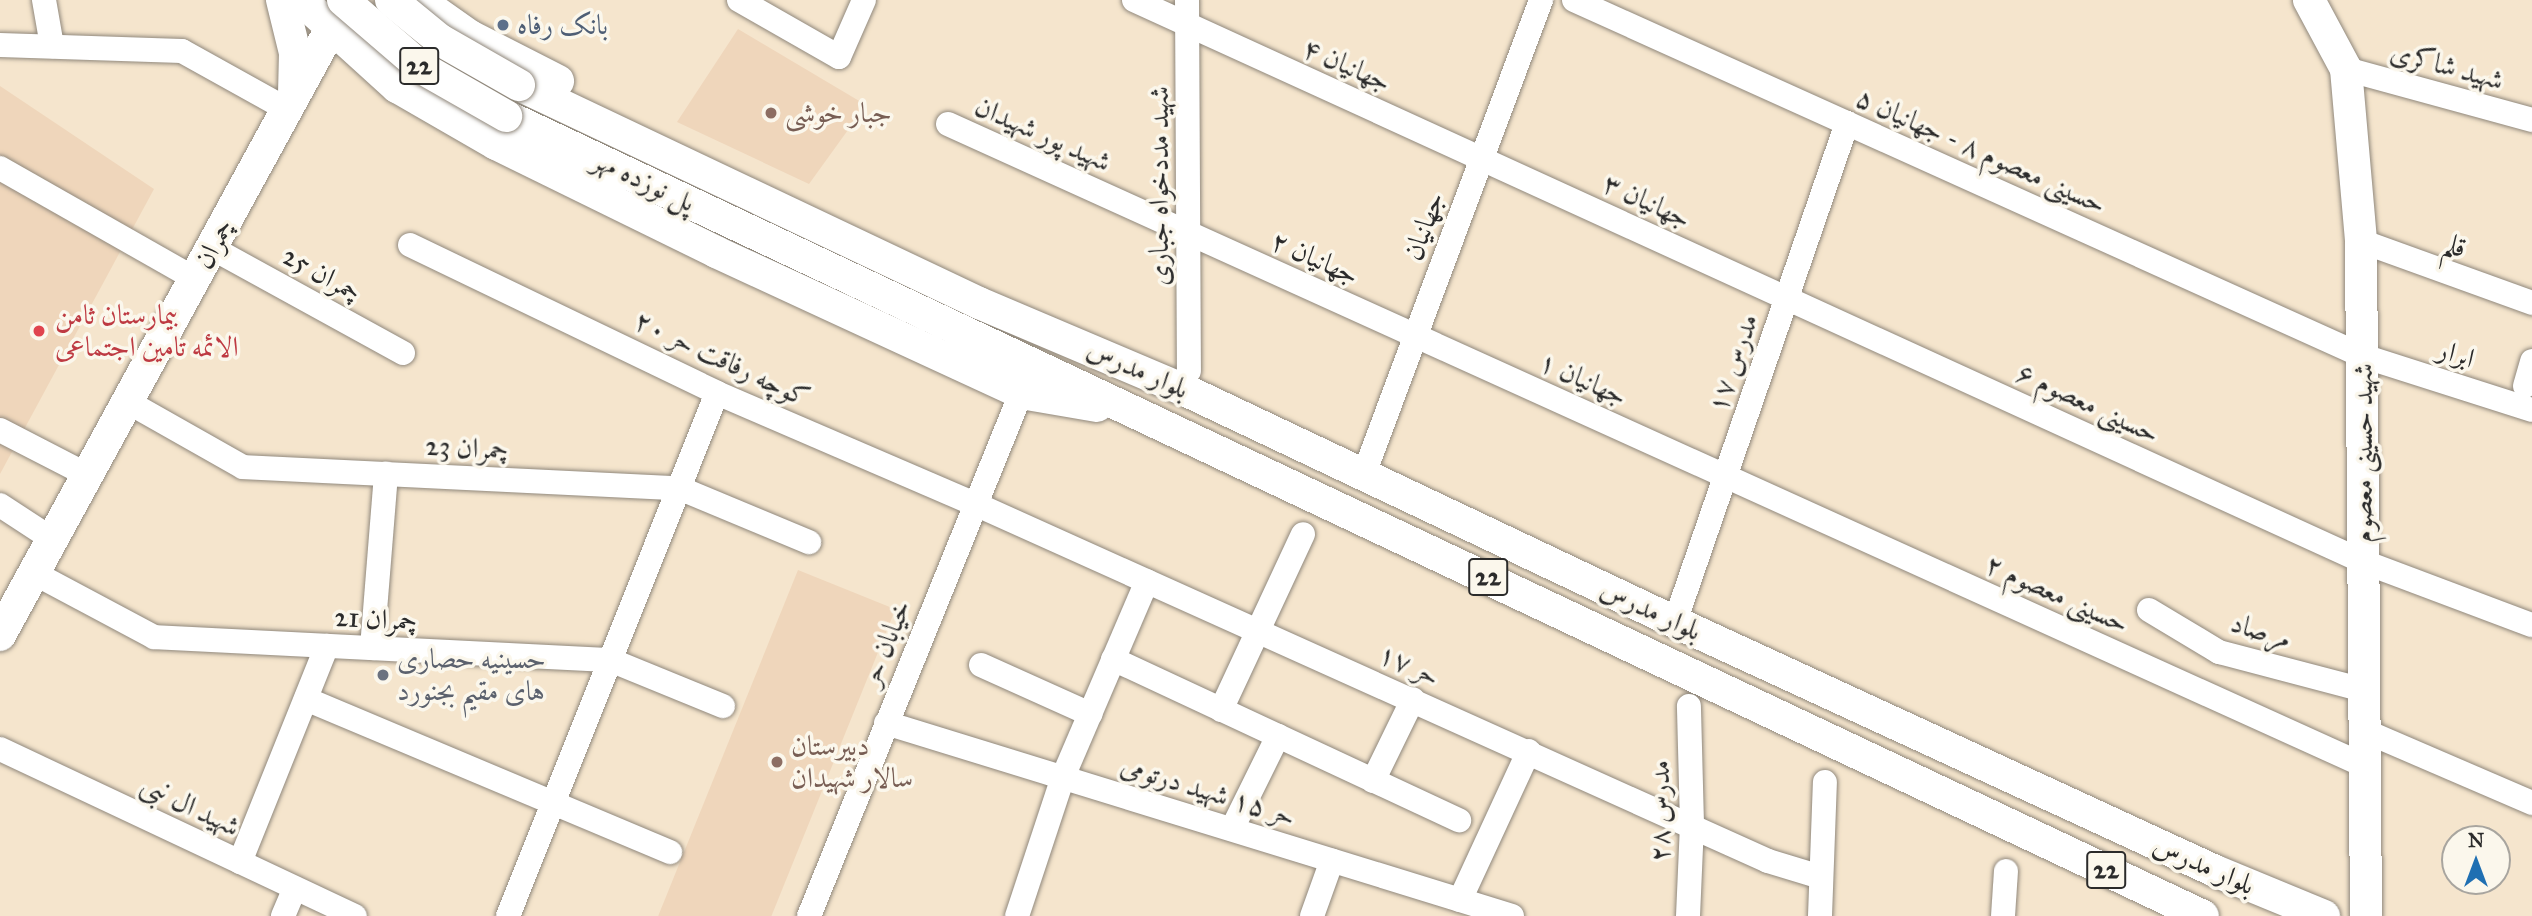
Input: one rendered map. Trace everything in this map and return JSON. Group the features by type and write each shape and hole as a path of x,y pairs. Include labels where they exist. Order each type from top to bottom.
{"main road":[{"path":"282,0 295,54 291,104"},
{"path":"301,0 332,31 397,87 433,111 716,252 1021,393 1139,414"},
{"name":"چمران","path":"0,635 332,31 344,0"},
{"name":"پل نوزده مهر","path":"344,0 422,68 506,116 964,332"},
{"name":"پل نوزده مهر","path":"391,0 448,46 519,85 979,303"},
{"path":"430,5 470,36 601,103 988,285 1094,349"},
{"name":"شهید حسینی معصوم","path":"2316,6 2346,69 2361,241 2366,916"},
{"path":"433,111 422,86 428,59 450,41 470,36"},
{"name":"بلوار مدرس","path":"979,303 1094,349 1675,622 2215,871 2324,916"},
{"name":"بلوار مدرس","path":"964,332 2201,916"},
{"path":"2215,871 2281,916"}],"street":[{"path":"44,0 52,46"},
{"path":"739,0 839,57 864,0"},
{"name":"جهانیان ۴","path":"1134,0 1482,158"},
{"name":"شهید مددخواه جباری","path":"1187,0 1191,234 1189,371"},
{"name":"جهانیان","path":"1364,474 1541,0"},
{"name":"حسینی معصوم ۸ - جهانیان ۵","path":"1574,0 2363,356"},
{"path":"0,45 182,51 291,104"},
{"name":"شهید شاکری","path":"2346,69 2532,120"},
{"name":"مدرس ۱۷","path":"1675,622 1847,123"},
{"name":"شهید پور شهیدان","path":"948,124 1191,234"},
{"name":"جهانیان ۳","path":"1482,158 1787,298"},
{"path":"0,169 195,279"},
{"name":"جهانیان ۲","path":"1191,234 1415,336"},
{"name":"قلم","path":"2361,241 2436,272 2532,303"},
{"name":"کوچه رفاقت حر ۲۰","path":"410,244 717,393 973,503"},
{"name":"چمران 25","path":"212,248 403,353"},
{"name":"حسینی معصوم ۶","path":"1787,298 2364,562 2532,625"},
{"name":"جهانیان ۱","path":"1415,336 1725,476"},
{"name":"ابرار","path":"2363,356 2528,398"},
{"path":"2528,398 2532,361"},
{"path":"508,916 717,393"},
{"name":"خیابان حر","path":"809,916 973,503 1021,393"},
{"name":"چمران 23","path":"128,402 243,467 679,488 809,542"},
{"path":"0,430 87,475"},
{"path":"372,648 386,474"},
{"name":"حسینی معصوم ۲","path":"1725,476 2365,766"},
{"name":"حر ۱۷","path":"973,503 1692,824 1768,861 1821,877"},
{"path":"0,505 52,539"},
{"path":"1221,710 1256,629 1303,534"},
{"name":"چمران 21","path":"34,573 154,637 610,660 723,706"},
{"path":"1017,916 1063,778 1147,581"},
{"name":"مرصاد","path":"2149,610 2219,652 2364,690"},
{"path":"240,862 327,646"},
{"path":"1113,659 1459,821"},
{"path":"981,665 1090,714"},
{"path":"306,699 670,852"},
{"path":"1373,781 1413,699"},
{"name":"مدرس ۲۸","path":"1688,916 1692,824 1689,706"},
{"name":"حر ۱۵ شهید درتومی","path":"886,723 1512,916"},
{"path":"2365,731 2532,803"},
{"path":"1232,829 1278,736"},
{"name":"شهید ال نبی","path":"0,750 355,916"},
{"path":"1460,900 1529,751"},
{"path":"1820,916 1825,782"},
{"path":"1312,916 1332,860"},
{"path":"2003,916 2006,871"},
{"path":"283,916 295,888"}],"shaded area":[{"name":"جبار خوشی","path":"738,29 866,105 809,184 677,122"},
{"name":"بیمارستان ثامن الائمه تامین اجتماعی","path":"0,86 154,189 0,474"},
{"name":"دبیرستان سالار شهیدان","path":"798,570 895,609 771,916 658,916"}],"place":[{"name":"بانک رفاه","path":"503,25"},
{"name":"جبار خوشی","path":"771,113"},
{"name":"بیمارستان ثامن الائمه تامین اجتماعی","path":"39,331"},
{"name":"حسینیه حصاری های مقیم بجنورد","path":"383,675"},
{"name":"دبیرستان سالار شهیدان","path":"777,762"}]}
